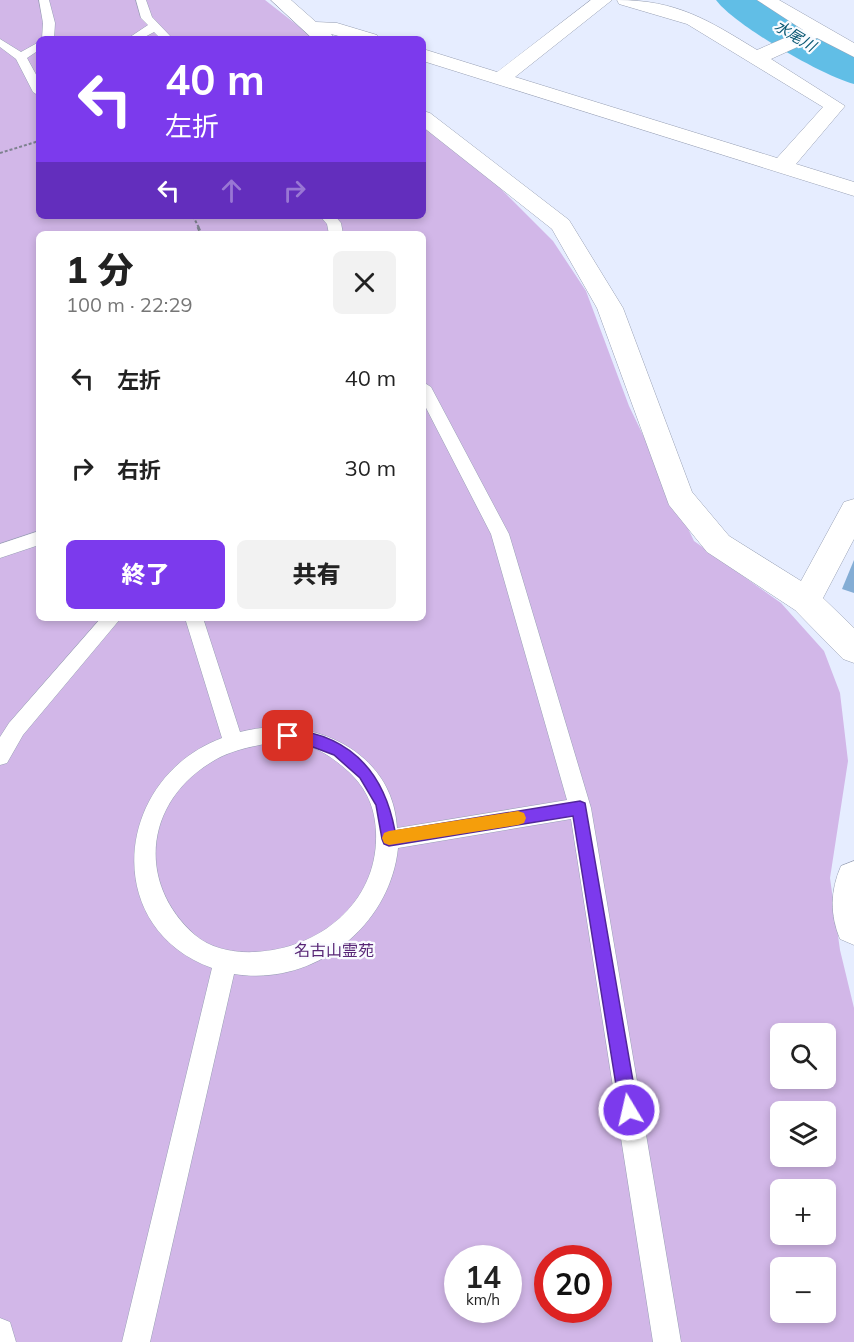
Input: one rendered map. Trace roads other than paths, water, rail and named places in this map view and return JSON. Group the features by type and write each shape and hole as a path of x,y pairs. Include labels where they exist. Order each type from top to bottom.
{"street":[{"path":"280,0 318,33 337,29 360,36"},
{"path":"500,79 603,0"},
{"path":"626,0 694,20 835,106 783,165"},
{"path":"766,0 854,51"},
{"path":"756,58 816,31"},
{"path":"426,57 783,165 854,189"},
{"path":"426,119 561,225 610,308 679,497 718,544 806,601 854,649"},
{"path":"806,601 854,510"},
{"path":"854,879 851,913 854,926"}],"lane":[{"path":"44,0 50,23 48,36"},
{"path":"141,0 147,18 164,36"},
{"path":"138,36 155,26"},
{"path":"0,42 21,57 36,86"},
{"path":"21,57 36,47"},
{"path":"426,393 500,534 580,808 667,1342"},
{"path":"0,551 36,539"},
{"path":"0,756 16,729 109,621"},
{"path":"195,621 233,742"},
{"path":"270,734 306,737 339,751 365,773 383,804 389,839 384,874 367,908 340,936 304,956 265,965 225,962 189,946 162,920 147,886 143,850 152,815 172,783 200,758 233,742 270,734"},
{"path":"389,839 580,808"},
{"path":"136,1342 225,962"},
{"path":"0,1332 2,1342"}],"waterway":[{"name":"水尾川","path":"736,0 783,31 854,71"}],"park label":[{"name":"名古山霊苑","path":"334,950"}]}
